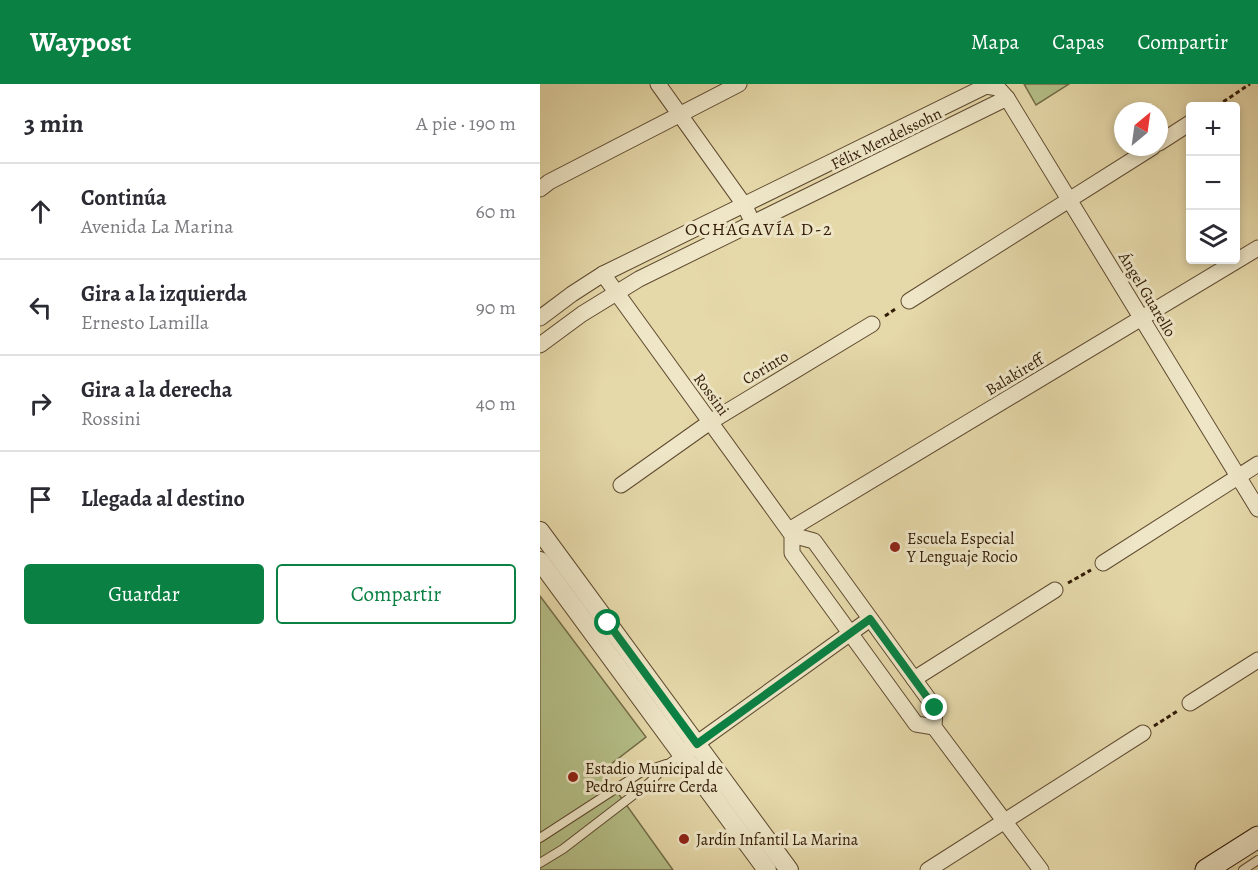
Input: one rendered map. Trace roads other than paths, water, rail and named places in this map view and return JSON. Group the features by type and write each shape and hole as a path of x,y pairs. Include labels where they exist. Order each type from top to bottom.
{"main road":[{"path":"1206,870 1257,840"}],"street":[{"path":"658,84 745,206 753,223"},
{"path":"540,189 549,182 739,84"},
{"name":"Félix Mendelssohn","path":"540,318 603,274 986,86 998,88 1007,98 615,292 540,345"},
{"name":"Ángel Guarello","path":"1007,98 1258,509"},
{"path":"1168,137 1186,126"},
{"path":"909,301 1139,156"},
{"name":"Balakireff","path":"790,532 1258,248"},
{"name":"Rossini","path":"603,274 790,532 792,553 916,724 934,728"},
{"name":"Corinto","path":"621,485 710,422 872,324"},
{"path":"1103,563 1258,464"},
{"path":"540,531 601,629 635,675 697,744 754,837 766,870"},
{"name":"Rossini","path":"790,532 814,541 935,708 934,728 1041,870"},
{"path":"540,561 601,629"},
{"path":"914,679 1055,590"},
{"path":"675,759 870,619"},
{"path":"1190,703 1258,660"},
{"path":"635,675 675,759 789,870"},
{"path":"928,870 1143,733"}],"lane":[{"path":"540,838 640,773 675,759"},
{"path":"540,863 563,849 649,783 675,759"},
{"path":"1243,870 1258,860"}],"place":[{"name":"Escuela Especial Y Lenguaje Rocio","path":"895,547"},
{"name":"Estadio Municipal de Pedro Aguirre Cerda","path":"573,777"},
{"name":"Jardín Infantil La Marina","path":"684,839"}],"district":[{"name":"OCHAGAVÍA D-2","path":"759,229"}]}
